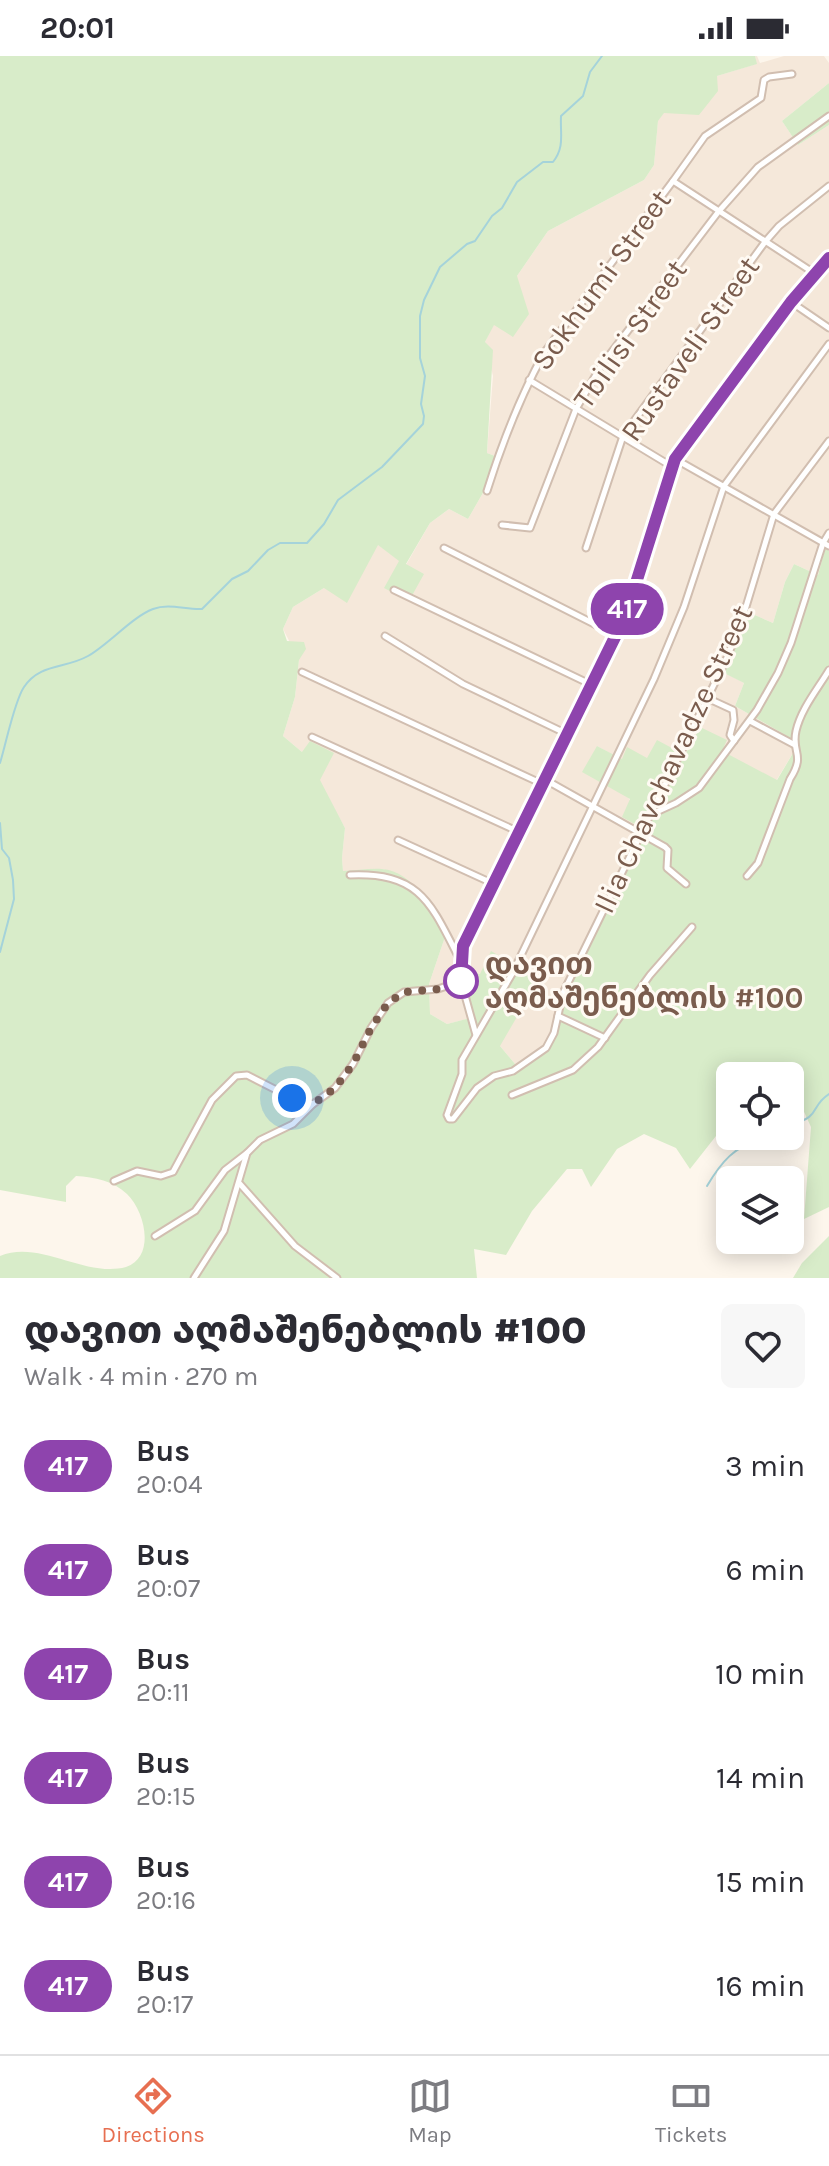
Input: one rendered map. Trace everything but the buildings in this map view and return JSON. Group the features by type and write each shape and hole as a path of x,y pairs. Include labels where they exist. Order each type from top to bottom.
{"street":[{"path":"673,181 705,136 761,98 764,80 792,74"},
{"name":"Tbilisi Street","path":"502,525 530,528 576,409 601,366 719,211 758,167 829,116"},
{"name":"Sokhumi Street","path":"487,491 504,438 544,353 673,181 814,273"},
{"name":"Rustaveli Street","path":"586,548 623,436 765,242 779,226 829,186"},
{"path":"476,1036 461,981 463,946 616,635 630,602 673,462 791,302 829,258"},
{"path":"791,302 829,328"},
{"path":"476,1036 512,974 594,807 672,636 724,486 829,344"},
{"path":"529,380 623,436 724,486 826,544"},
{"name":"Ilia Chavchavadze Street","path":"476,1036 462,1060 462,1074 447,1115 449,1119 462,1110 477,1088 494,1076 513,1071 546,1048 554,1033 563,993 642,834 742,620 774,514 829,441"},
{"path":"650,815 699,788 750,721 783,663 829,533"},
{"path":"444,548 616,635"},
{"path":"394,590 592,685"},
{"path":"385,636 463,684 567,734"},
{"path":"747,876 758,863 797,768 796,731 807,704 829,670"},
{"path":"302,672 536,781 544,779 668,850 667,868 686,884"},
{"path":"707,698 733,710 730,735 734,741"},
{"path":"750,721 795,745"},
{"path":"312,737 519,832"},
{"path":"398,840 494,884"},
{"path":"350,875 381,874 406,883 430,902 460,960"},
{"path":"512,1095 573,1070 605,1038 650,975 692,927"},
{"path":"155,1236 195,1211 225,1170 260,1140 293,1124 335,1088 353,1064 388,1003 404,992 438,989 461,981"},
{"path":"558,1016 605,1038"},
{"path":"114,1181 137,1171 161,1176 173,1172 212,1100 236,1076 247,1075 292,1098 313,1104"},
{"path":"194,1278 224,1231 247,1153"},
{"path":"239,1183 295,1246 337,1278"}],"shaded area":[{"path":"755,56 760,63 784,56 824,56 829,63 829,83 782,121 798,145 829,125 829,551 825,550 818,575 794,564 785,582 773,623 748,612 724,672 744,683 735,706 799,743 776,781 721,751 699,728 685,756 622,760 597,746 648,830 564,998 561,1022 550,1049 520,1070 500,1046 480,974 464,971 462,982 475,1017 447,1024 430,1014 429,984 446,934 384,869 343,872 345,828 302,752 283,736 295,697 299,660 283,629 293,607 324,588 377,544 406,565 430,523 449,509 468,519 484,491 495,456 487,453 493,376 485,342 517,276 548,231 644,180 654,165 658,120 664,112 717,76 756,64"}],"green space":[{"path":"0,56 755,56 757,64 717,76 718,91 699,115 664,113 658,121 654,165 644,180 548,231 517,276 529,314 513,337 494,325 485,342 493,350 487,453 495,456 484,491 468,519 449,509 430,523 406,564 424,574 409,601 384,588 399,561 378,545 347,603 324,588 293,607 283,629 287,641 304,642 306,649 299,660 295,697 283,736 302,752 310,741 334,753 320,780 345,828 343,871 382,869 404,877 421,893 446,934 429,984 430,1014 447,1024 474,1017 462,982 463,971 480,974 491,951 539,979 500,1046 520,1070 541,1055 553,1041 560,1024 564,998 647,831 622,817 630,799 582,772 597,746 622,759 627,747 647,758 657,740 685,755 700,727 727,740 722,751 777,780 799,743 735,706 744,683 724,673 748,612 773,623 785,582 794,564 818,575 825,549 829,551 829,1207 804,1219 811,1127 804,1112 804,1062 716,1062 716,1136 690,1169 676,1148 644,1134 617,1149 591,1187 582,1169 567,1169 532,1211 506,1255 474,1249 477,1278 0,1278 0,1256 15,1252 46,1255 94,1268 126,1267 141,1254 144,1233 139,1211 127,1194 103,1180 76,1176 66,1186 66,1202 0,1190"},
{"path":"829,83 829,125 798,145 782,121"},
{"path":"829,1236 829,1278 793,1278 802,1263"}],"waterway":[{"path":"0,763 17,703 30,679 45,670 88,656 153,609 202,609 268,550 280,543 307,543 324,524 338,500 382,467 423,424 421,404 425,376 420,358 420,316 440,267 475,241 492,216 502,208 517,182 543,162 553,162 561,146 561,116 583,96 590,72 602,56"},
{"path":"0,823 2,849 9,858 14,899 0,952"},
{"path":"804,1120 812,1115 829,1094"},
{"path":"707,1186 718,1169 738,1150"}],"bus line":[{"name":"417","path":"461,981 463,946 630,602 671,466 791,302 829,258"}],"place":[{"name":"დავით აღმაშენებლის #100","path":"461,981"}],"route":[{"path":"292,1098 313,1104 335,1088 353,1064 388,1003 404,992 438,989 461,981"}]}
